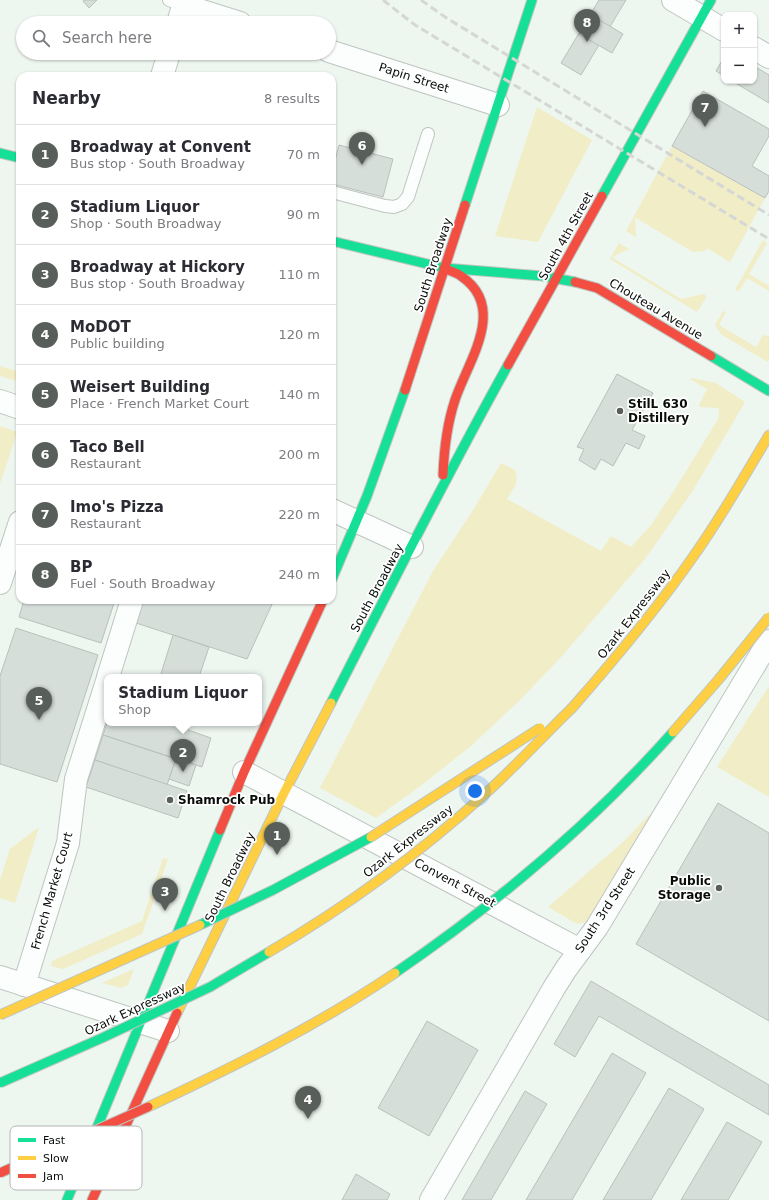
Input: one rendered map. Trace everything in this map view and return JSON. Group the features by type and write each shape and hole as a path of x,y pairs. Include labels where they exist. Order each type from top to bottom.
{"main road":[{"name":"South Broadway","path":"336,570 367,496 402,398 532,0"},
{"name":"South 4th Street","path":"443,484 706,8"},
{"path":"0,153 16,157"},
{"name":"Chouteau Avenue","path":"336,242 407,261 444,268 557,278 597,288 769,391"},
{"path":"443,484 444,460 449,427 456,399 484,324 480,298 473,288 461,276 444,268"},
{"name":"Ozark Expressway","path":"0,1083 102,1038 210,987 304,932 400,865 475,803 572,708 620,653 683,571 731,500 769,435"},
{"name":"South Broadway","path":"125,1126 168,1031 284,793 412,547 443,484"},
{"name":"South Broadway","path":"97,1126 244,772 321,604"},
{"path":"106,1126 172,1097 251,1058 342,1007 440,941 497,897 563,842 630,778 729,669 769,617"},
{"path":"0,1015 200,926 282,886 362,843 501,752 572,708"},
{"path":"0,1173 10,1169"},
{"name":"South Broadway","path":"67,1200 71,1190"},
{"name":"South Broadway","path":"92,1200 96,1190"}],"street":[{"path":"673,0 706,8 721,26"},
{"path":"179,7 213,16"},
{"path":"757,50 769,57"},
{"name":"Papin Street","path":"336,53 498,105"},
{"path":"163,72 167,60"},
{"path":"0,401 16,407"},
{"path":"336,512 357,520 412,547"},
{"path":"0,583 16,534"},
{"path":"109,674 131,604"},
{"name":"South 3rd Street","path":"431,1200 554,988 597,927 769,641"},
{"name":"French Market Court","path":"24,985 68,843 76,779 104,690"},
{"name":"Convent Street","path":"244,772 580,950"},
{"path":"0,977 168,1031"}],"lane":[{"path":"336,193 385,206 394,207 402,204 408,196 428,134"}],"shaded area":[{"path":"537,107 592,140 538,242 495,236"},
{"path":"672,146 765,198 730,262 707,248 705,251 693,252 636,218 636,237 626,231"},
{"path":"763,240 767,243 749,274 769,286 769,291 747,278 739,291 736,291 736,288"},
{"path":"619,243 629,249 614,256 613,258 681,299 704,294 706,298 697,312 610,259"},
{"path":"723,311 726,312 719,325 756,347 763,335 769,336 768,362 722,335 715,325"},
{"path":"0,366 16,371 16,381 0,376"},
{"path":"690,379 716,383 745,402 692,492 645,559 562,656 520,700 470,747 376,818 320,788 433,571 475,507 501,463 515,470 517,478 515,485 507,499 601,551 611,536 631,547 651,525 718,419 719,408 700,407 699,405 707,389"},
{"path":"0,426 16,432 16,435 0,484"},
{"path":"769,686 769,797 717,767"},
{"path":"654,810 586,922 577,924 548,907 622,843"},
{"path":"39,827 15,903 0,898 0,880 10,849"},
{"path":"163,858 168,859 142,934 63,969 51,966 52,961 142,921"},
{"path":"134,969 128,985 121,988 102,983"}],"building":[{"path":"97,0 89,8 83,1"},
{"path":"599,0 626,0 581,75 561,63"},
{"path":"591,15 623,34 612,53 579,34"},
{"path":"721,62 721,74 716,71"},
{"path":"757,68 769,75 769,103 737,84 757,84"},
{"path":"703,91 769,129 769,136 752,166 769,176 769,191 765,198 672,146"},
{"path":"339,145 393,159 383,197 336,185 336,157"},
{"name":"StilL 630 Distillery","path":"617,374 653,393 632,430 645,436 639,449 626,443 613,466 601,459 595,470 579,460 584,449 577,447"},
{"path":"23,604 114,604 101,643 19,617"},
{"path":"142,604 272,604 247,659 136,623"},
{"path":"16,628 98,655 57,782 0,764 0,676"},
{"path":"173,635 209,647 200,674 161,674"},
{"path":"106,726 189,726 188,730 211,738 202,767 103,735"},
{"path":"103,735 176,759 167,785 95,760"},
{"path":"176,759 196,765 189,786 169,779"},
{"path":"95,760 187,791 178,818 86,787"},
{"name":"Public Storage","path":"718,803 769,833 769,1021 636,944"},
{"path":"591,981 769,1085 769,1115 599,1016 575,1057 554,1044"},
{"path":"427,1021 478,1050 429,1136 378,1108"},
{"path":"612,1053 646,1073 572,1200 526,1200"},
{"path":"669,1088 704,1109 651,1200 603,1200"},
{"path":"525,1091 547,1104 491,1200 462,1200"},
{"path":"727,1122 762,1142 728,1200 681,1200"},
{"path":"356,1174 390,1194 387,1200 342,1200"}],"railway":[{"path":"383,0 415,25 769,239"},
{"path":"421,0 445,17 769,215"}],"traffic: fast":[{"path":"465,205 532,0"},
{"path":"602,196 711,0"},
{"path":"0,153 16,157"},
{"path":"336,242 444,268 543,276 575,282"},
{"path":"711,356 769,391"},
{"path":"331,703 440,491 508,365"},
{"path":"336,570 367,496 405,390"},
{"path":"395,973 470,919 541,861 609,799 673,732"},
{"path":"98,1126 220,830"},
{"path":"200,925 273,890 371,837"},
{"path":"0,1083 102,1038 210,987 269,952"},
{"path":"67,1200 71,1190"}],"traffic: slow":[{"path":"572,708 636,633 681,574 715,525 769,435"},
{"path":"673,732 719,679 769,617"},
{"path":"177,1013 284,793 331,703"},
{"path":"269,952 326,917 409,858 497,783 572,708"},
{"path":"371,837 540,728"},
{"path":"0,1015 200,925"},
{"path":"148,1107 274,1045 335,1011 395,973"}],"traffic: jam":[{"path":"508,365 602,196"},
{"path":"405,390 465,205"},
{"path":"443,475 446,437 452,409 475,352 483,319 482,303 475,289 461,276 444,268"},
{"path":"575,282 597,288 711,356"},
{"path":"220,830 244,772 321,604"},
{"path":"126,1126 177,1013"},
{"path":"105,1126 148,1107"},
{"path":"0,1173 10,1169"},
{"path":"92,1200 97,1190"}],"place":[{"name":"BP","path":"587,42"},
{"name":"Imo's Pizza","path":"705,127"},
{"name":"Taco Bell","path":"362,165"},
{"name":"StilL 630 Distillery","path":"620,411"},
{"name":"Weisert Building","path":"39,720"},
{"name":"Stadium Liquor","path":"183,772"},
{"name":"Shamrock Pub","path":"170,800"},
{"name":"Broadway at Convent","path":"277,855"},
{"name":"Public Storage","path":"719,888"},
{"name":"Broadway at Hickory","path":"165,911"},
{"name":"MoDOT","path":"308,1119"}]}
